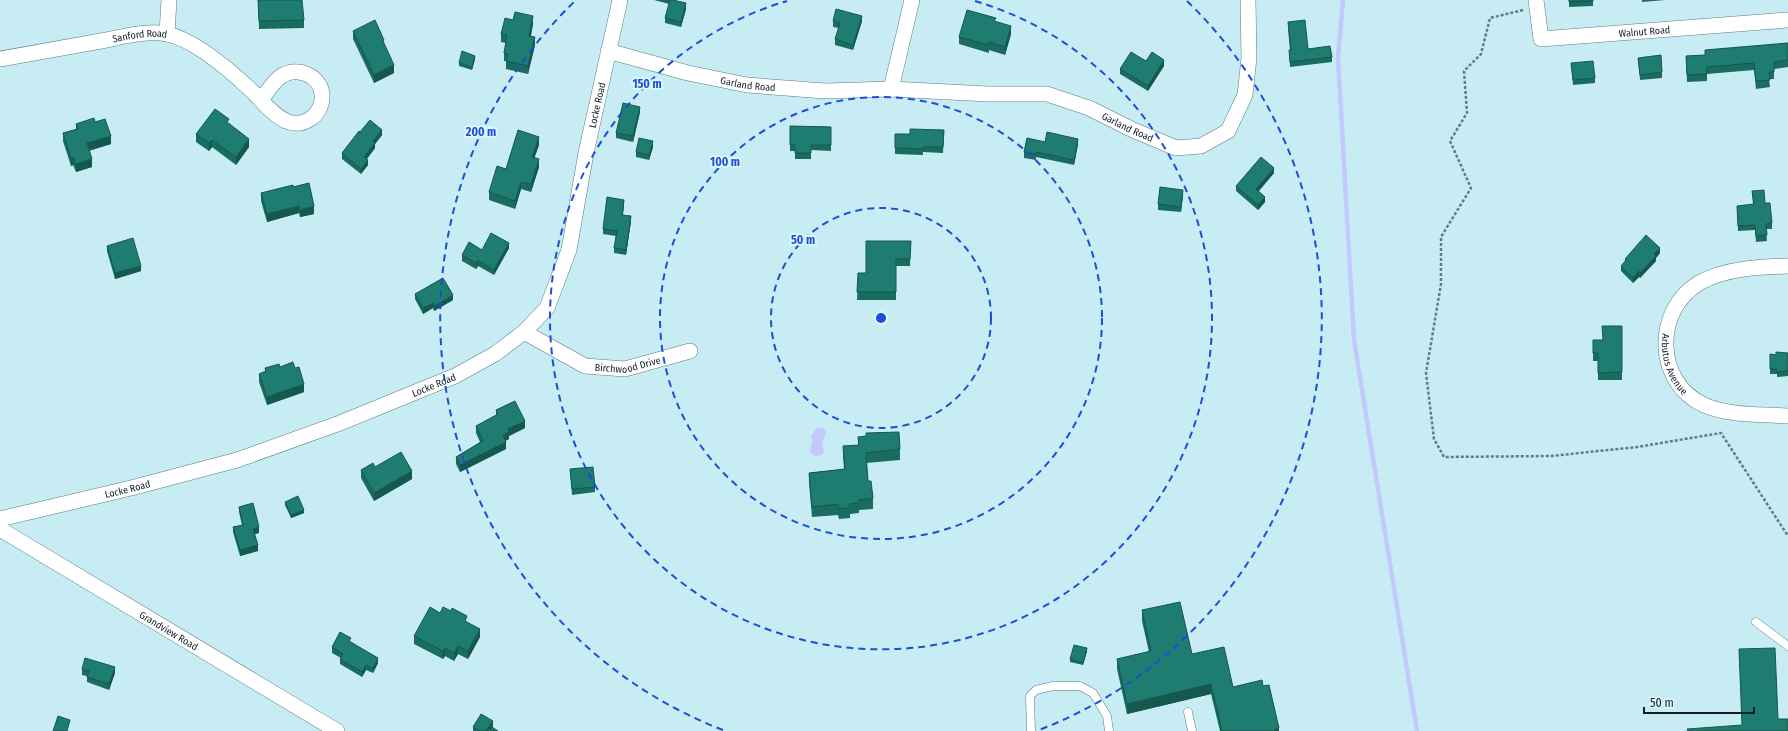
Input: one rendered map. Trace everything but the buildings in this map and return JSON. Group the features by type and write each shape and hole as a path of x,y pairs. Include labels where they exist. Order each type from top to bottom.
{"street":[{"path":"167,34 170,0"},
{"name":"Locke Road","path":"0,519 131,488 237,460 340,423 455,376 495,354 524,332 547,308 569,250 586,152 620,0"},
{"path":"891,89 912,0"},
{"name":"Garland Road","path":"608,51 688,73 747,85 825,91 891,89 988,94 1047,94 1089,108 1132,130 1176,148 1201,146 1228,131 1245,95 1249,58 1248,0"},
{"name":"Walnut Road","path":"1536,3 1541,39 1788,20"},
{"name":"Sanford Road","path":"0,59 141,34 167,34 205,53 261,100"},
{"name":"Arbutus Avenue","path":"1788,266 1732,271 1700,283 1682,297 1676,306 1670,316 1665,338 1667,360 1674,376 1684,390 1702,404 1724,411 1788,416"},
{"name":"Birchwood Drive","path":"524,332 586,366 625,369 690,351"},
{"name":"Grandview Road","path":"0,529 337,731"}],"lane":[{"path":"1756,622 1788,646"},
{"path":"1031,731 1030,696 1036,690 1053,686 1080,686 1093,692 1108,716 1109,731"},
{"path":"1188,712 1192,731"}],"path":[{"path":"1536,3 1490,18 1481,54 1464,71 1467,113 1450,141 1471,188 1441,237 1441,284 1426,373 1434,439 1444,457 1551,456 1637,447 1721,433 1788,536"}],"water":[{"path":"817,428 823,428 826,432 822,444 824,453 815,456 810,452 812,441 811,436"}],"waterway":[{"path":"1343,0 1338,58 1354,340 1417,731"}]}
